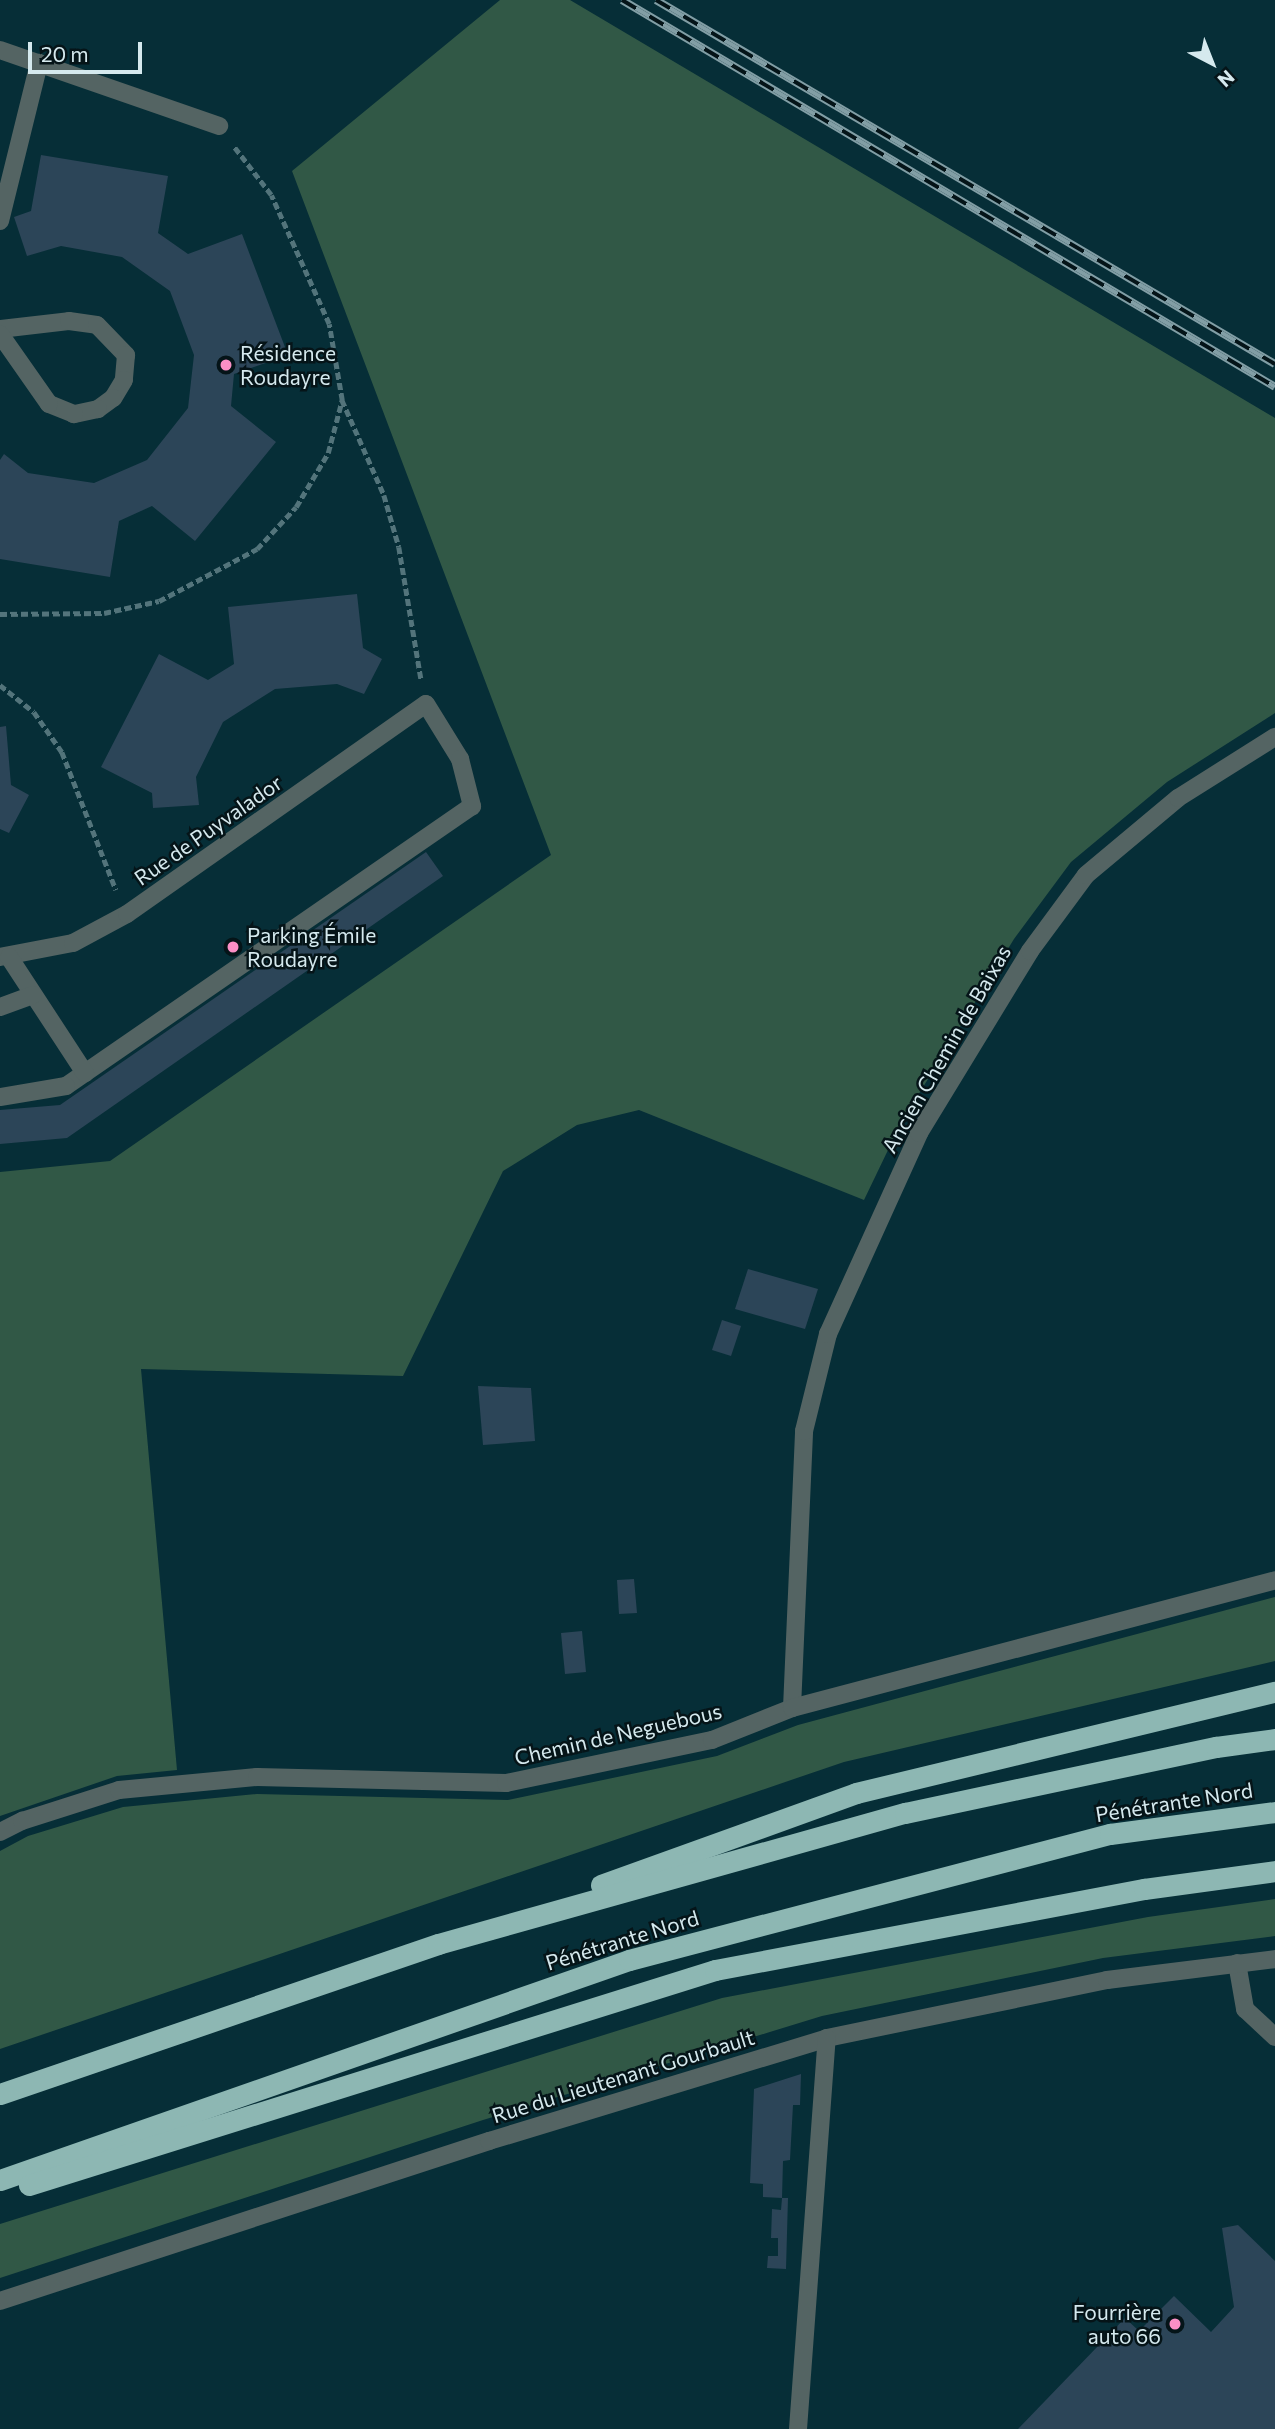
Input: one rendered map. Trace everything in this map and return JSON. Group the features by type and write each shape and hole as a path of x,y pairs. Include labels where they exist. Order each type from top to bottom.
{"highway":[{"path":"438,1944 856,1793 1275,1692"},
{"name":"Pénétrante Nord","path":"0,2094 438,1944 905,1813 1216,1747 1275,1739"},
{"name":"Pénétrante Nord","path":"0,2180 629,1960 1110,1834 1275,1812"},
{"path":"0,2193 715,1970 1144,1889 1275,1871"},
{"path":"0,2082 183,2031"}],"street":[{"path":"0,50 219,126"},
{"path":"0,221 39,63"},
{"path":"0,329 69,321 97,325 126,355 124,380 113,398 98,409 74,415 49,404 0,334"},
{"path":"0,1097 65,1086 472,806 460,759 426,704"},
{"name":"Rue de Puyvalador","path":"5,957 73,943 127,914 426,704"},
{"name":"Ancien Chemin de Baixas","path":"792,1708 804,1431 828,1334 919,1133 1030,951 1086,875 1178,799 1275,737"},
{"path":"5,957 85,1073"},
{"path":"0,1007 33,995"},
{"name":"Chemin de Neguebous","path":"0,1832 22,1821 119,1790 257,1777 506,1783 712,1740 792,1708 1275,1580"},
{"name":"Rue du Lieutenant Gourbault","path":"0,2301 489,2141 827,2038 1107,1980 1275,1959"},
{"path":"1237,1964 1245,2009 1275,2037"},
{"path":"798,2429 827,2038"}],"path":[{"path":"219,126 271,195 302,257 329,324 342,400 384,495 399,547 426,704"},
{"path":"0,614 104,613 159,601 257,549 296,507 328,453 342,400"},
{"path":"0,685 34,712 62,752 127,914"}],"green space":[{"path":"500,0 570,0 1275,418 1275,713 1167,782 1071,862 1014,939 901,1123 864,1200 639,1110 577,1125 503,1171 403,1376 141,1369 177,1770 117,1776 0,1816 0,1172 110,1161 551,855 292,171"},
{"path":"1275,1597 1275,1661 844,1762 0,2049 0,1851 28,1836 123,1807 257,1794 508,1800 717,1756 798,1725"},
{"path":"1275,1899 1275,1936 1103,1958 822,2016 483,2120 0,2278 0,2224 722,1998 1148,1917"}],"building":[{"name":"Résidence Roudayre","path":"41,155 168,176 158,233 188,254 242,234 288,355 234,374 231,406 276,442 195,541 152,506 119,521 110,577 0,559 0,460 4,454 28,473 94,483 147,460 188,408 194,355 170,291 122,257 61,246 27,256 14,217 31,211"},
{"path":"357,594 363,648 382,659 364,694 337,684 275,689 223,722 196,777 199,805 153,808 152,793 101,767 159,654 208,680 234,664 228,607"},
{"path":"6,726 11,785 29,795 9,833 0,829 0,727"},
{"path":"426,852 443,876 67,1138 0,1144 0,1110 60,1105"},
{"path":"748,1269 818,1289 805,1329 735,1309"},
{"path":"722,1320 741,1326 731,1356 712,1350"},
{"path":"478,1386 531,1388 535,1441 483,1445"},
{"path":"634,1579 637,1613 619,1614 617,1580"},
{"path":"582,1631 586,1672 565,1674 561,1633"},
{"path":"801,2074 800,2105 793,2105 790,2160 783,2161 782,2198 763,2197 763,2184 750,2183 754,2089"},
{"path":"782,2198 788,2198 786,2269 767,2268 768,2256 778,2256 778,2238 771,2238 772,2209 781,2210"},
{"name":"Fourrière auto 66","path":"1238,2225 1275,2261 1275,2429 1018,2429 1125,2318 1139,2331 1174,2296 1211,2332 1234,2307 1222,2228"}],"railway":[{"path":"622,0 1275,387"},
{"path":"656,0 1275,364"}],"place":[{"name":"Résidence Roudayre","path":"226,365"},
{"name":"Parking Émile Roudayre","path":"233,947"},
{"name":"Fourrière auto 66","path":"1175,2324"}]}
